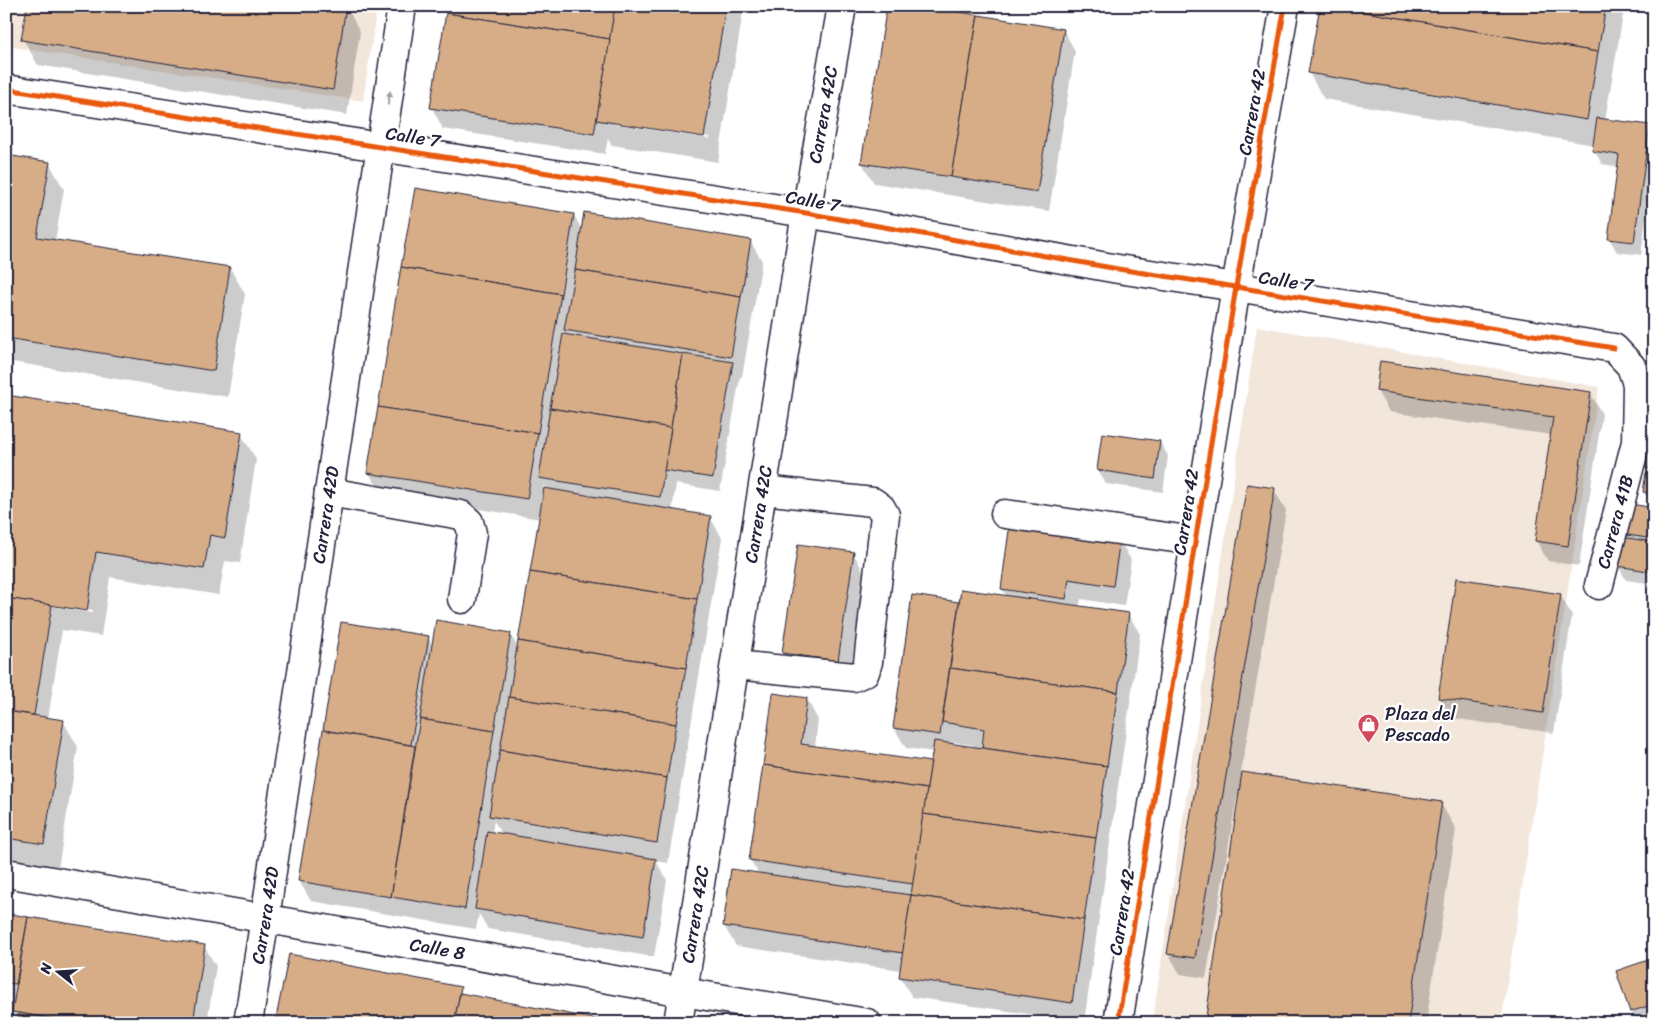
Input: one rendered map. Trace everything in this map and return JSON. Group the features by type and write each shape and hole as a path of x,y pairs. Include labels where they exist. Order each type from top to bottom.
{"street":[{"name":"Carrera 42D","path":"248,1023 402,6"},
{"name":"Carrera 42C","path":"678,1023 806,213 842,6"},
{"name":"Carrera 42","path":"1118,1023 1236,287 1285,6"},
{"name":"Calle 7","path":"6,89 806,213 1118,269 1614,348"},
{"name":"Carrera 41B","path":"1599,586 1636,442 1637,384 1631,366 1614,348"},
{"path":"735,665 854,677 865,672 868,662 885,515 881,508 873,502 763,490"},
{"path":"329,492 461,515 469,522 472,533 462,599"},
{"path":"1005,514 1195,541"},
{"name":"Calle 8","path":"6,873 867,1023"}],"shaded area":[{"path":"6,6 377,6 363,101 6,46"},
{"name":"Plaza del Pescado","path":"1257,326 1599,387 1501,1023 1185,1023 1153,1018"}],"building":[{"path":"27,6 346,6 333,90 21,40"},
{"path":"447,6 615,6 610,39 446,13"},
{"path":"615,6 726,6 704,137 596,120"},
{"path":"887,6 922,6 978,15 951,177 861,163"},
{"path":"1320,6 1331,6 1598,52 1587,120 1308,73"},
{"path":"1331,6 1606,6 1598,52"},
{"path":"446,13 610,39 594,134 430,108"},
{"path":"978,15 1064,29 1037,192 951,177"},
{"path":"1597,118 1650,125 1634,242 1608,239 1619,155 1592,151"},
{"path":"6,155 50,162 37,237 230,267 214,371 6,338"},
{"path":"415,188 574,214 561,294 401,267"},
{"path":"584,212 751,240 741,297 575,270"},
{"path":"401,267 561,294 538,433 378,407"},
{"path":"575,270 741,297 731,357 564,330"},
{"path":"563,334 683,354 671,428 550,408"},
{"path":"683,354 733,362 713,478 664,470"},
{"path":"1380,361 1591,392 1568,546 1535,541 1553,417 1376,391"},
{"path":"6,395 242,432 225,538 210,535 204,569 96,552 87,611 6,598"},
{"path":"378,407 538,433 527,499 367,473"},
{"path":"550,408 671,428 660,497 539,478"},
{"path":"1651,430 1654,431 1654,469 1645,468"},
{"path":"1102,433 1160,441 1155,479 1097,470"},
{"path":"1646,473 1654,474 1654,494 1643,492"},
{"path":"1247,484 1275,488 1195,958 1167,954"},
{"path":"544,488 711,516 697,599 530,572"},
{"path":"1625,503 1654,508 1654,539 1621,534"},
{"path":"1010,523 1120,539 1113,586 1069,579 1066,599 1001,589"},
{"path":"1621,537 1654,542 1654,572 1617,566"},
{"path":"798,544 854,552 838,661 782,653"},
{"path":"530,572 697,599 686,668 518,641"},
{"path":"1456,578 1561,594 1543,713 1438,698"},
{"path":"961,589 1129,613 1118,692 950,668"},
{"path":"912,595 959,602 940,735 893,728"},
{"path":"6,598 52,605 34,715 6,711"},
{"path":"436,620 511,633 494,731 420,719"},
{"path":"341,622 429,636 411,745 323,730"},
{"path":"518,641 686,668 676,724 509,697"},
{"path":"950,668 1118,692 1107,766 982,748 984,729 942,722"},
{"path":"773,693 807,698 801,744 931,762 927,789 763,765"},
{"path":"509,697 676,724 667,778 500,750"},
{"path":"6,711 64,720 44,844 6,838"},
{"path":"420,719 494,731 465,909 391,897"},
{"path":"323,730 415,746 391,897 298,881"},
{"path":"934,741 1107,766 1096,838 923,814"},
{"path":"500,750 667,778 657,843 489,816"},
{"path":"763,765 927,789 913,884 749,860"},
{"path":"1242,772 1442,802 1408,1023 1245,1023 1206,1017"},
{"path":"923,814 1096,838 1084,920 911,895"},
{"path":"487,831 656,859 643,937 475,909"},
{"path":"731,869 911,895 903,953 723,926"},
{"path":"911,895 1084,920 1072,1003 899,977"},
{"path":"6,913 28,917 16,984 6,983"},
{"path":"28,917 205,945 193,1023 77,1023 12,1012"},
{"path":"289,954 461,987 454,1023 275,1023"},
{"path":"1654,958 1654,1004 1630,1012 1616,971"},
{"path":"460,993 616,1023 454,1023"},
{"path":"19,1013 77,1023 18,1023"}],"cycle path":[{"path":"1118,1023 1236,287 1285,6"},
{"path":"6,89 806,213 1118,269 1614,348"}],"place":[{"name":"Plaza del Pescado","path":"1369,743"}]}
